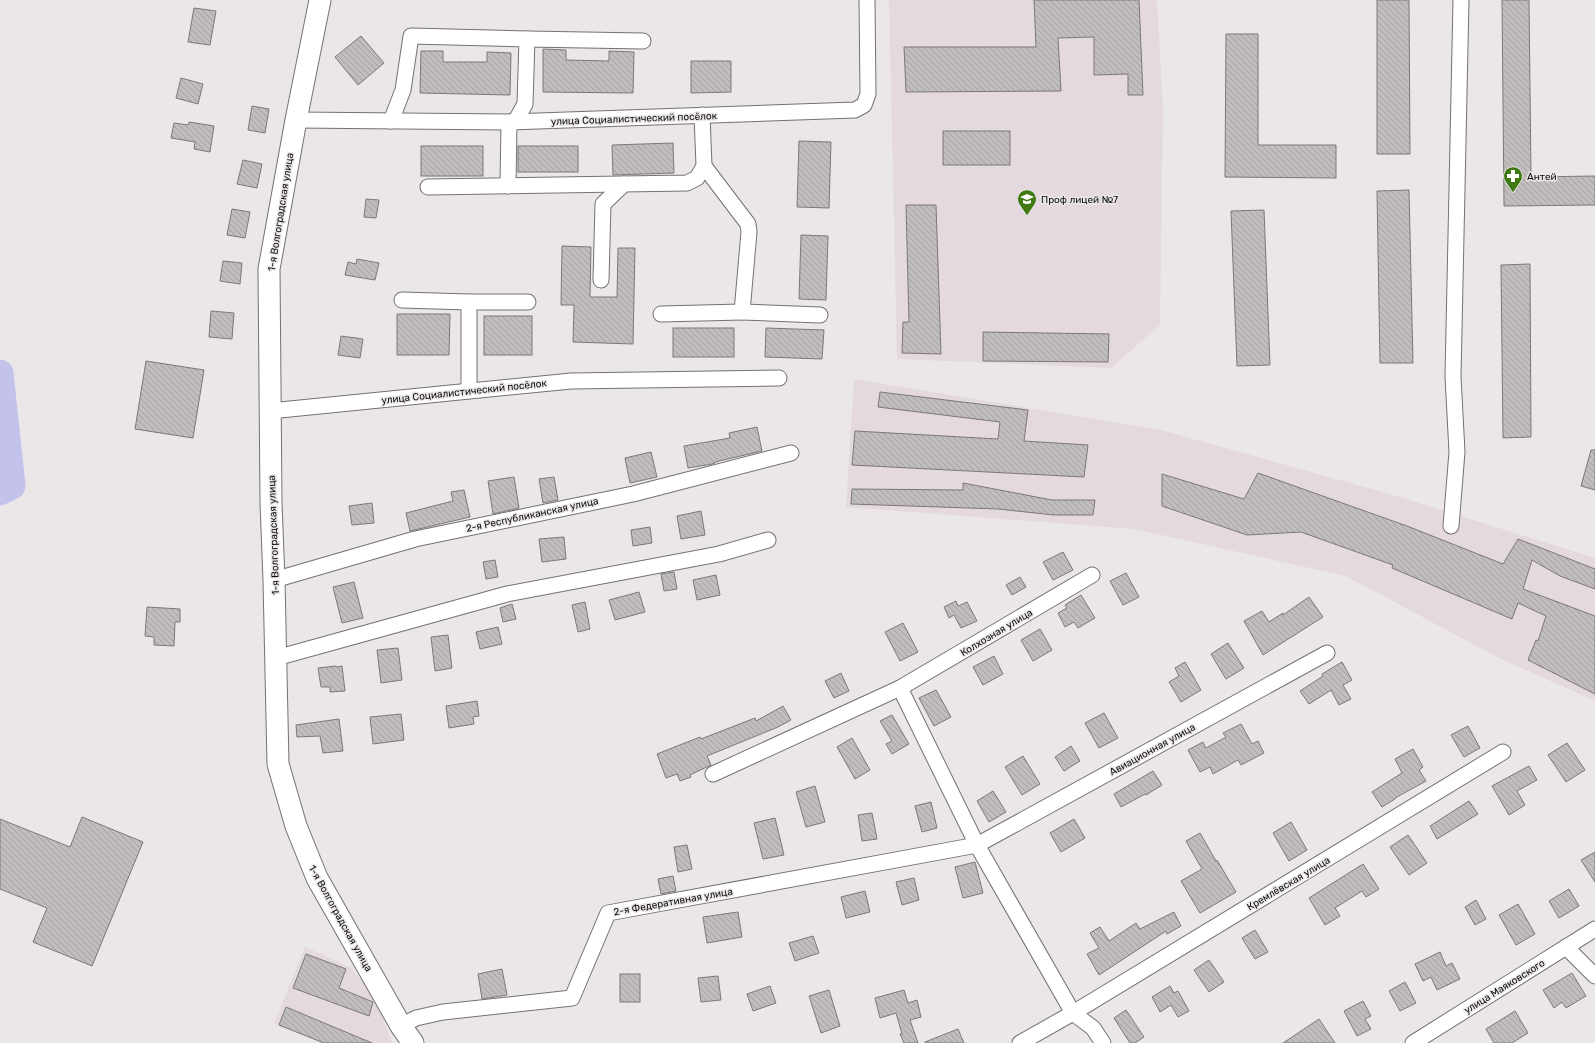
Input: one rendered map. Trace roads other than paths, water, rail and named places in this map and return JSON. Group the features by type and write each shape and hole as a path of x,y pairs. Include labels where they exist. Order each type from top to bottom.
{"street":[{"name":"1-я Волгоградская улица","path":"320,0 296,120 269,269 271,503 278,764 296,826 317,878 401,1026 413,1043"},
{"name":"улица Социалистический посёлок","path":"296,120 512,122 856,110 864,105 868,94 867,0"},
{"path":"1451,526 1457,452 1453,377 1461,0"},
{"path":"391,121 403,90 411,36 643,40"},
{"path":"508,186 512,122 525,104 527,39"},
{"path":"428,187 687,183 697,178 704,166 702,115"},
{"path":"704,166 748,224 749,232 742,312"},
{"path":"601,280 603,204 624,184"},
{"path":"402,300 528,302"},
{"path":"469,302 469,391"},
{"path":"661,314 742,312 820,314"},
{"name":"улица Социалистический посёлок","path":"270,411 571,381 779,378"},
{"name":"2-я Республиканская улица","path":"274,580 414,539 633,494 791,453"},
{"path":"276,658 506,594 719,554 768,540"},
{"name":"Колхозная улица","path":"900,688 1092,575"},
{"name":"Авиационная улица","path":"977,844 1327,653"},
{"path":"713,774 900,688 977,844 1073,1013 1093,1028 1103,1043"},
{"name":"Кремлёвская улица","path":"1020,1043 1073,1013 1503,752"},
{"name":"2-я Федеративная улица","path":"401,1026 416,1018 443,1012 572,998 608,913 977,844"},
{"name":"улица Маяковского","path":"1413,1043 1595,929"},
{"path":"1566,947 1595,976"}],"waterway":[{"path":"0,373 12,486 0,492"}],"place":[{"name":"Антей","path":"1513,193"},
{"name":"Проф лицей №7","path":"1027,216"}]}
